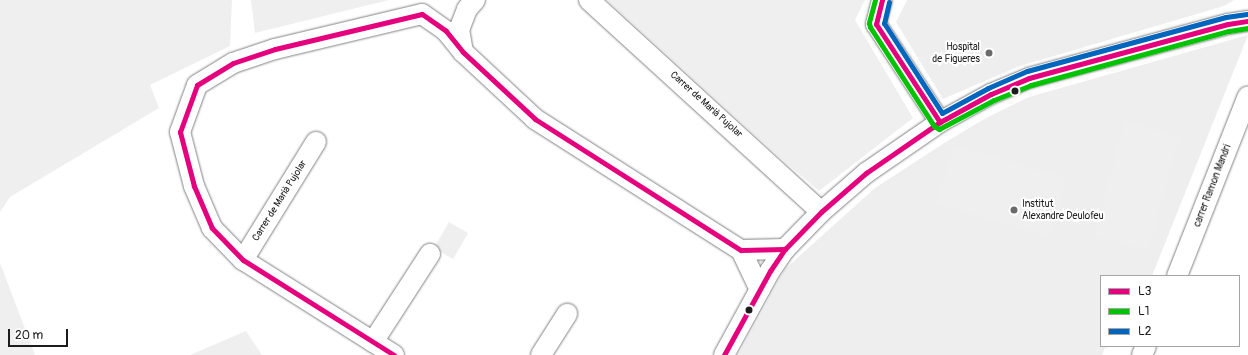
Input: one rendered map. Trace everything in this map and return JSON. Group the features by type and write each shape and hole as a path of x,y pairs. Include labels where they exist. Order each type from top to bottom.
{"street":[{"path":"463,52 459,30 467,9 475,0"},
{"name":"Carrer de Marià Pujolar","path":"589,0 821,212"},
{"path":"882,0 876,24 940,122"},
{"path":"394,355 243,260 212,228 194,186 180,132 197,85 233,63 275,49 422,14 446,31 463,52 535,120 741,250 760,290"},
{"path":"724,355 760,290 785,249 821,212 866,173 940,122 991,94 1029,78 1228,24 1248,21"},
{"name":"carrer Ramon Mandri","path":"1177,275 1248,96"},
{"name":"Carrer de Marià Pujolar","path":"243,260 316,142"},
{"path":"741,250 785,249"},
{"path":"373,342 430,254"},
{"path":"540,355 567,314"}],"shaded area":[{"path":"0,0 232,0 230,46 150,85 159,108 10,197 0,212"},
{"path":"251,0 389,0 255,33"},
{"path":"607,0 865,0 855,20 913,118 819,191 785,162"},
{"name":"Hospital de Figueres","path":"907,0 1234,0 1224,6 1020,66 943,99 896,22"},
{"name":"Institut Alexandre Deulofeu","path":"1248,35 1152,275 1100,275 1100,347 1108,347 1105,348 1102,355 738,355 785,269 875,188 986,118 1029,97"},
{"path":"1125,122 1179,136 1149,250 1094,236"},
{"path":"954,146 1066,178 1049,236 937,204"},
{"path":"449,222 468,233 453,259 434,248"},
{"path":"0,263 35,355 0,355"},
{"path":"246,331 262,355 190,355"}],"transit line":[{"name":"L1","path":"875,0 869,23 870,27 934,126 939,129 994,100 1031,85 1229,31 1248,28"},
{"name":"L3","path":"882,0 876,24 940,122"},
{"name":"L2","path":"889,2 884,23 942,113 988,88 1027,71 1226,17 1247,14"},
{"name":"L3","path":"394,355 243,260 212,228 194,186 180,132 197,85 233,63 275,49 422,14 446,31 463,52 535,119 741,250 785,249"},
{"name":"L3","path":"724,355 770,271 785,249 821,212 866,173 940,122 991,94 1029,78 1228,24 1248,21"}],"place":[{"name":"Hospital de Figueres","path":"989,53"},
{"name":"Institut Alexandre Deulofeu","path":"1014,210"}]}
